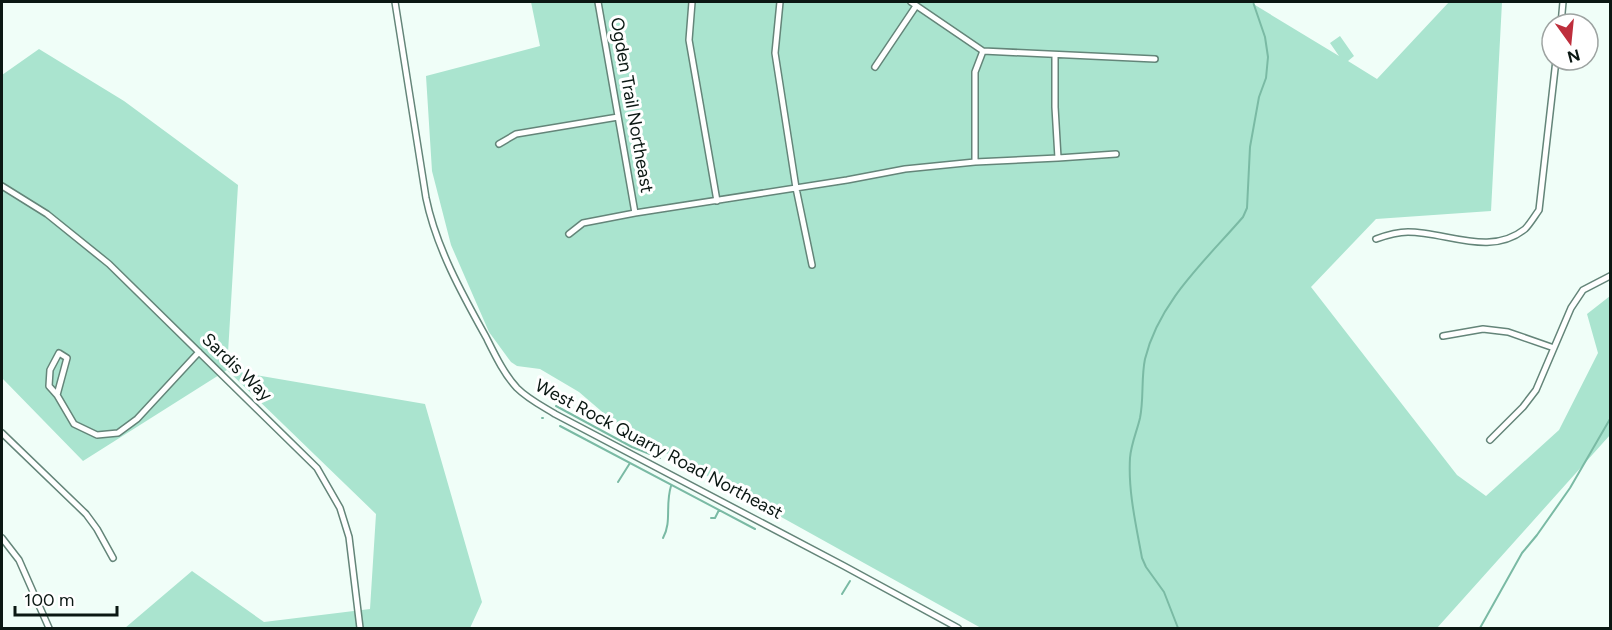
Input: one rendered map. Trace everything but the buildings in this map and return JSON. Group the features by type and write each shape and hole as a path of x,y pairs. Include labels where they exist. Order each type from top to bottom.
{"street":[{"name":"West Rock Quarry Road Northeast","path":"395,2 432,224 481,328 503,369 517,388 555,414 958,628"},
{"name":"Ogden Trail Northeast","path":"598,2 635,213"},
{"path":"692,2 689,40 717,201"},
{"path":"780,2 775,53 796,188 812,265"},
{"path":"875,67 914,4 983,51 1155,59"},
{"path":"975,162 975,72 983,51"},
{"path":"1055,55 1058,158"},
{"path":"1376,239 1393,233 1409,232 1491,244 1512,237 1526,228 1539,210 1556,72"},
{"path":"499,144 516,134 618,117"},
{"path":"569,234 583,223 905,169 975,162 1116,154"},
{"name":"Sardis Way","path":"2,186 47,214 109,264 318,468 340,508 349,537 360,628"},
{"path":"1490,440 1523,407 1536,390 1570,309 1583,290 1611,276"},
{"path":"1443,336 1483,329 1508,332 1554,348"},
{"path":"57,395 67,358 59,353 50,370 49,386 74,424 97,435 118,433 137,419 199,352"},
{"path":"2,433 86,514 113,558"},
{"path":"2,538 19,560 49,628"}],"green space":[{"path":"531,2 1250,2 1339,56 1330,43 1340,36 1354,56 1348,61 1377,79 1449,2 1502,2 1491,211 1376,219 1311,287 1457,475 1486,496 1559,430 1598,353 1587,314 1610,296 1610,435 1437,628 981,628 621,428 579,392 540,369 517,366 511,362 489,332 451,245 432,171 426,76 540,46"},
{"path":"39,49 124,101 238,185 227,370 83,461 2,378 2,75"},
{"path":"227,370 425,404 482,602 470,628 125,628 192,571 264,622 370,609 376,514"}],"waterway":[{"path":"1178,628 1164,592 1142,558 1131,495 1131,453 1140,418 1145,359 1161,318 1185,282 1243,217 1247,208 1250,147 1259,97 1266,78 1268,57 1265,37 1253,2"},
{"path":"556,406 632,447 660,458"},
{"path":"1480,628 1522,553 1570,488 1610,419"},
{"path":"560,426 755,529"},
{"path":"618,482 630,463"},
{"path":"663,538 667,526 671,486"},
{"path":"711,518 715,518 719,510"},
{"path":"842,594 850,581"}]}
